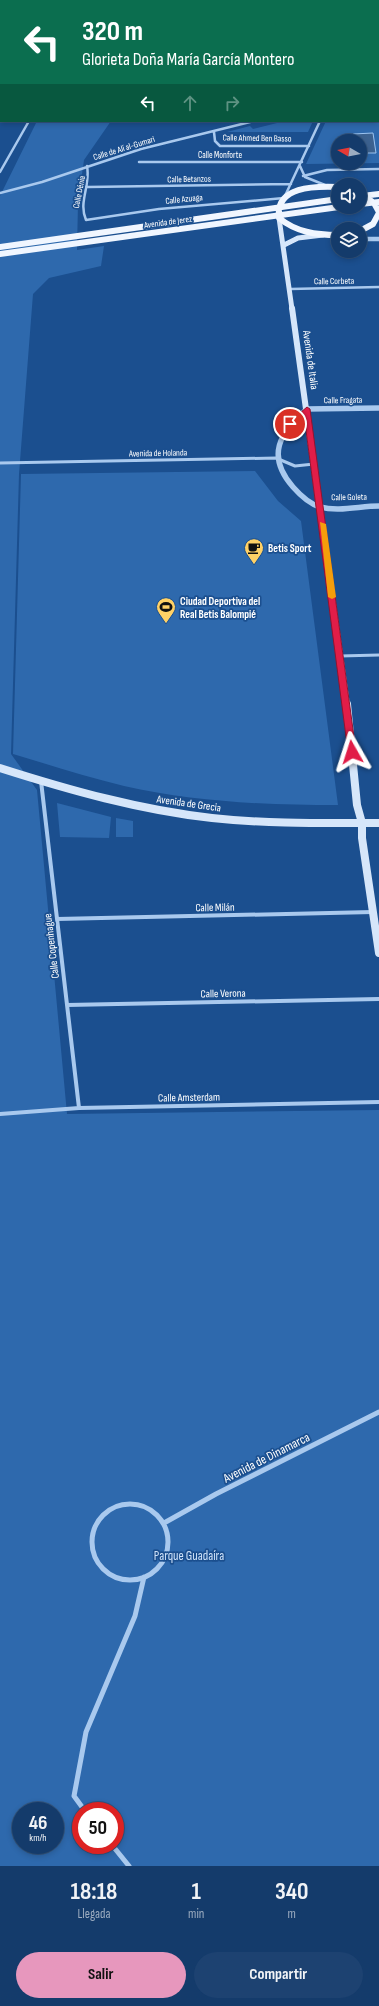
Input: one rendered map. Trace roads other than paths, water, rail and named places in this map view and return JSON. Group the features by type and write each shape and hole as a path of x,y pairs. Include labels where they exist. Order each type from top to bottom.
{"main road":[{"path":"323,235 307,233 293,228 279,217 278,207 284,198 299,190 329,187"},
{"path":"367,195 379,194"},
{"path":"367,198 377,203 379,212 373,224 367,227"},
{"name":"Avenida de Jerez","path":"0,246 331,200"},
{"path":"367,204 377,203"},
{"name":"Avenida de Jerez","path":"0,254 279,217 331,208"},
{"name":"Avenida de Italia","path":"279,217 307,409 351,738 357,805 362,823 362,838 379,953"},
{"path":"284,245 293,238 331,235"},
{"name":"Avenida de Grecia","path":"0,768 41,781 138,806 193,816 243,821 379,823"}],"street":[{"path":"0,172 28,122"},
{"name":"Calle de Alí al-Gumari","path":"0,193 42,182 141,149 250,122"},
{"path":"284,198 320,122"},
{"name":"Calle Ahmed Ben Basso","path":"214,132 215,141 220,146 309,146"},
{"name":"Calle Monforte","path":"139,162 301,164"},
{"path":"301,164 300,174 315,183 329,187"},
{"name":"Calle Dénia","path":"86,220 82,213 83,201 90,175 87,166"},
{"path":"303,176 327,170 379,169"},
{"name":"Calle Betanzos","path":"88,187 291,184"},
{"name":"Calle Azuaga","path":"86,220 159,209 284,198"},
{"path":"367,239 379,239"},
{"name":"Calle Corbeta","path":"290,289 379,287"},
{"name":"Calle Fragata","path":"307,409 379,408"},
{"path":"307,409 290,424 284,432 280,440 276,458 281,471 290,484 303,496 320,507"},
{"name":"Avenida de Holanda","path":"0,463 276,458 285,464 294,466 307,466 314,464"},
{"name":"Calle Goleta","path":"320,507 379,506"},
{"path":"340,656 379,655"},
{"name":"Calle Copenhague","path":"41,781 79,1108"},
{"name":"Calle Milán","path":"57,920 374,912"},
{"name":"Calle Verona","path":"66,1005 379,999"},
{"name":"Calle Amsterdam","path":"0,1114 79,1108 379,1102"},
{"name":"Avenida de Dinamarca","path":"164,1523 216,1494 379,1412"},
{"path":"124,1505 136,1505 147,1508 156,1514 164,1523 168,1535 169,1548 164,1560 156,1570 144,1578 132,1580 120,1579 109,1575 100,1568 94,1558 91,1547 92,1535 96,1525 103,1516 113,1509 124,1505"},
{"path":"78,1802 74,1796 86,1732 135,1616 144,1578"},
{"path":"119,1854 129,1866"}],"place":[{"name":"Betis Sport","path":"254,565"},
{"name":"Ciudad Deportiva del Real Betis Balompié","path":"166,624"}],"park label":[{"name":"Parque Guadaíra","path":"189,1555"}]}
